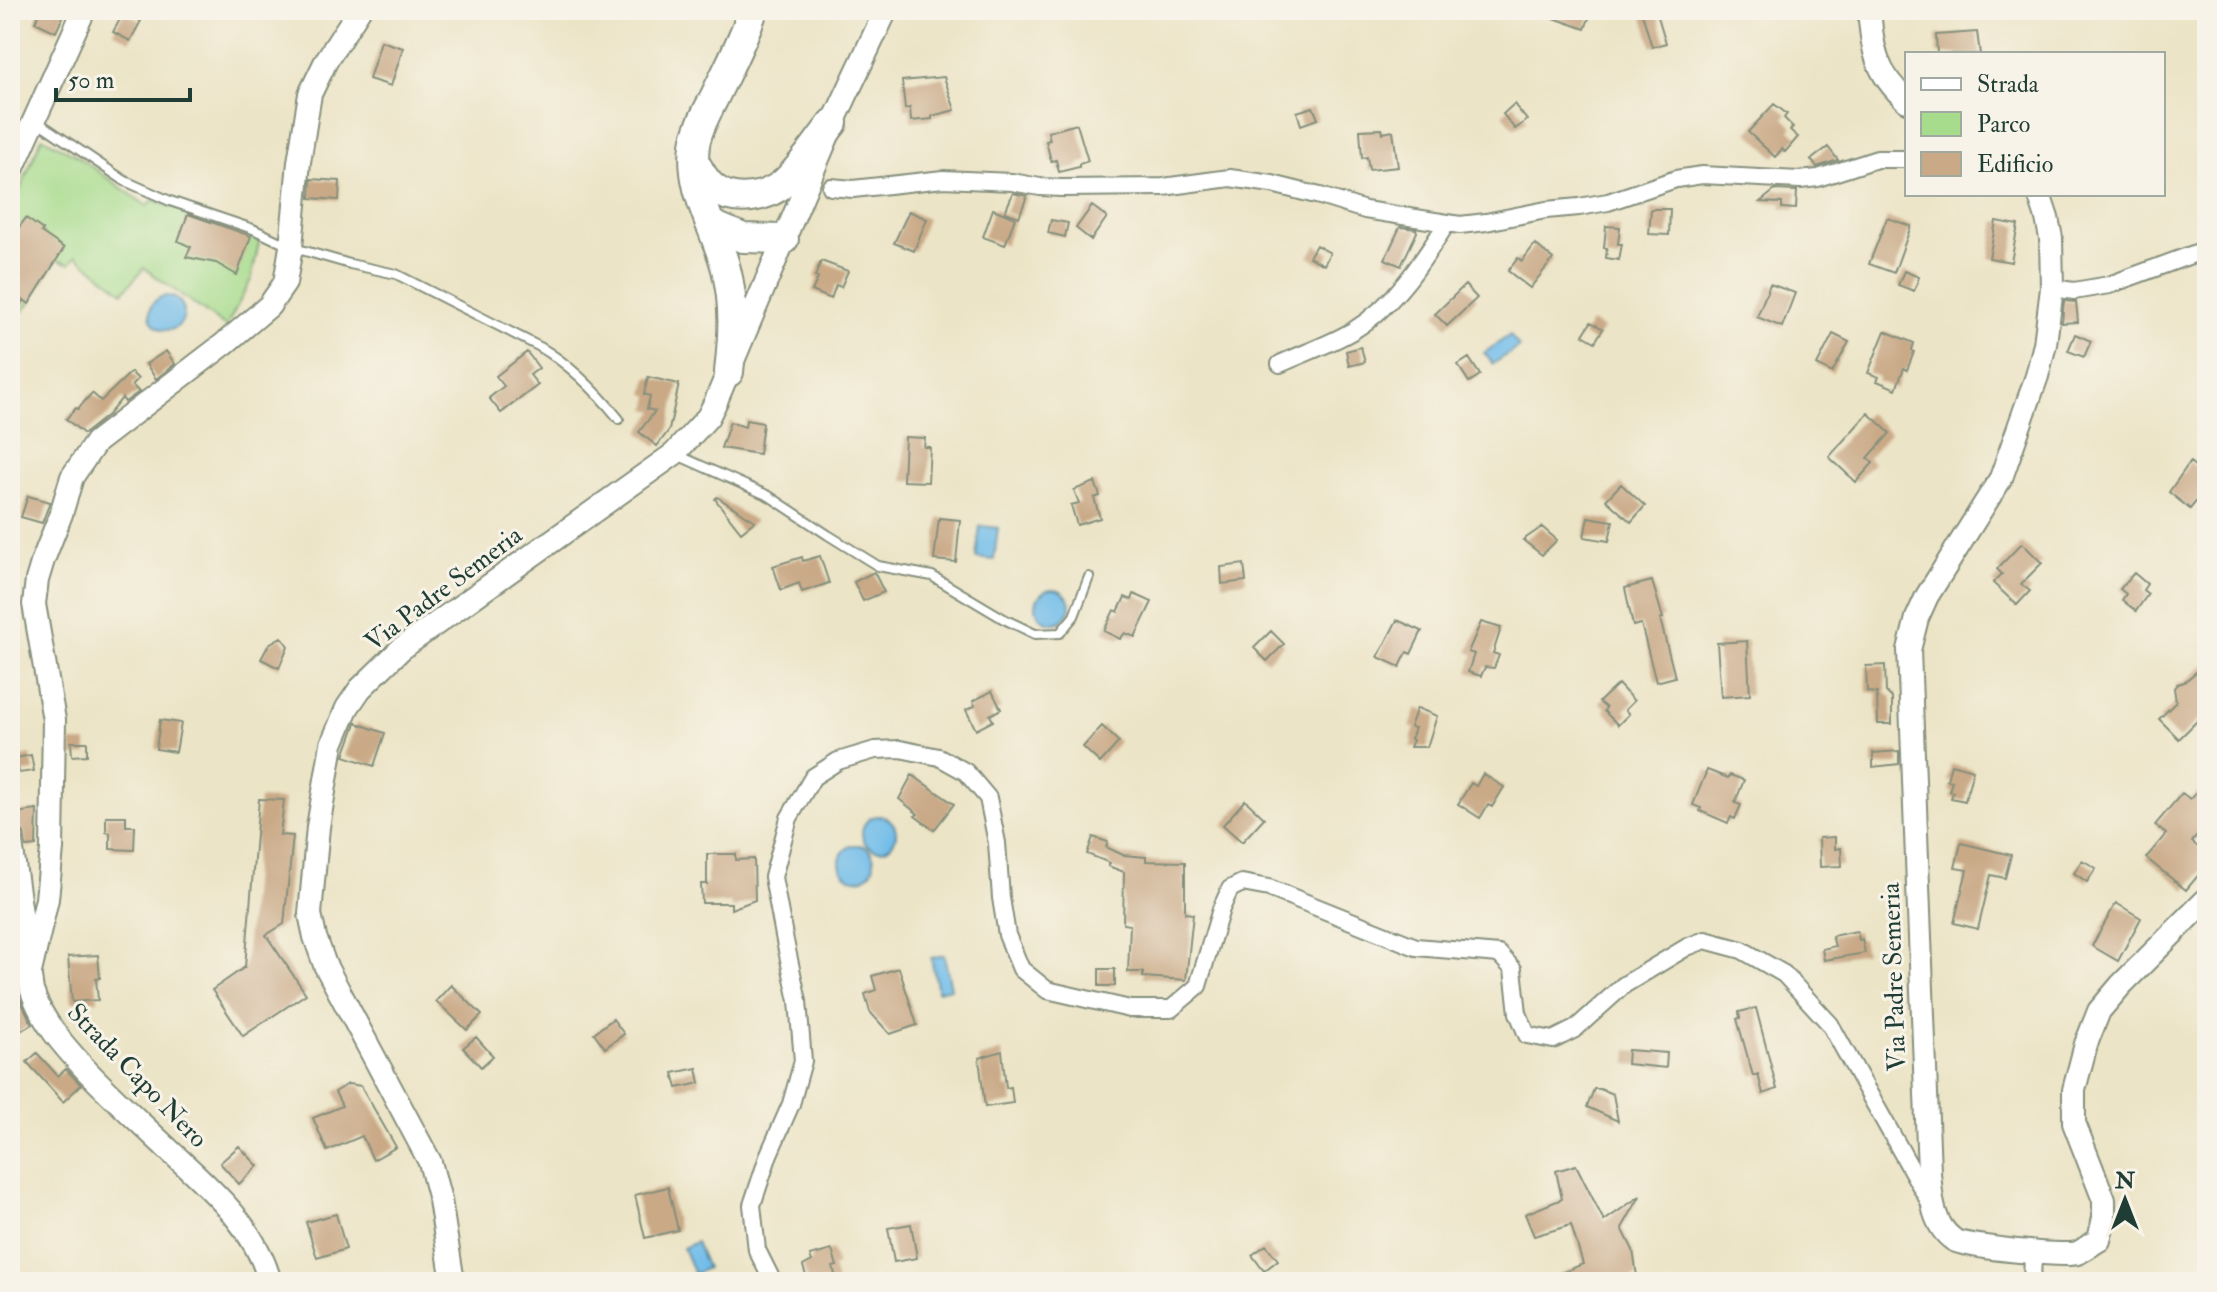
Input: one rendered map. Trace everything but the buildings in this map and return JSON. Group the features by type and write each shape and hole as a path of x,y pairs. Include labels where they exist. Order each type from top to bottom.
{"highway":[{"path":"729,372 733,303 725,266 698,197 695,143 753,10"},
{"path":"737,198 758,196 786,181 833,123"},
{"path":"696,164 713,188 737,198 758,212 784,239"},
{"path":"710,224 743,238 784,239"}],"main road":[{"path":"10,174 84,10"},
{"path":"30,972 47,899 52,849 54,720 34,604 40,570 72,477 96,442 224,344 269,306 285,283 310,94 326,61 359,10"},
{"name":"Via Padre Semeria","path":"453,1282 440,1200 430,1162 325,965 312,926 311,882 332,744 347,708 360,689 402,648 674,454 708,417 833,123 886,10"},
{"path":"1869,10 1873,46 1886,80 1905,99"},
{"name":"Via Padre Semeria","path":"2040,196 2051,238 2052,288 2045,344 2037,376 2001,478 1927,596 1917,618 1909,650 1932,1205 1943,1227 1955,1241 2033,1253 2075,1254 2099,1240 2104,1200 2074,1123 2074,1090 2086,1044 2099,1011 2207,899"},
{"name":"Strada Capo Nero","path":"10,836 34,999 50,1028 103,1087 220,1197 248,1234 270,1282"}],"street":[{"path":"831,187 853,189 943,179 1062,188 1163,187 1230,178 1284,187 1365,210 1460,225 1594,205 1676,179 1702,175 1800,180 1818,178 1877,159 1905,159"},
{"path":"1280,364 1353,330 1382,309 1429,251 1447,223"},
{"path":"2052,288 2074,291 2109,285 2207,249"},
{"path":"773,1282 757,1250 752,1205 769,1154 791,1104 803,1061 798,1001 773,877 789,818 813,777 838,761 875,750 900,749 939,757 966,772 988,798 997,843 1007,935 1021,969 1047,990 1115,1006 1171,1009 1198,986 1221,909 1230,889 1242,883 1269,888 1416,947 1499,954 1513,969 1518,1013 1527,1035 1553,1040 1575,1029 1624,985 1687,947 1705,940 1742,950 1784,974 1830,1024 1932,1205"},
{"path":"2032,1282 2033,1253"}],"lane":[{"path":"34,119 125,181 170,201 253,229 291,247 396,274 540,347 600,395 619,419"},
{"path":"674,454 769,496 878,566 932,576 1035,634 1060,633 1074,616 1089,577"}],"green space":[{"path":"42,137 74,154 147,206 153,200 260,238 251,280 226,327 144,268 123,292 76,256 70,264 56,260 29,304 10,325 10,214"}],"water":[{"path":"167,296 179,301 184,313 179,325 167,330 155,325 150,313 155,301"},
{"path":"1510,335 1519,347 1493,364 1484,353"},
{"path":"980,526 998,528 994,560 976,558"},
{"path":"1053,589 1065,594 1070,606 1065,618 1053,623 1041,618 1036,606 1041,594"},
{"path":"879,816 891,821 896,833 891,845 879,850 867,845 862,833 867,821"},
{"path":"857,845 869,850 874,862 869,874 857,879 845,874 840,862 845,850"},
{"path":"944,955 951,988 938,991 931,958"},
{"path":"696,1242 707,1268 694,1274 683,1248"}]}
